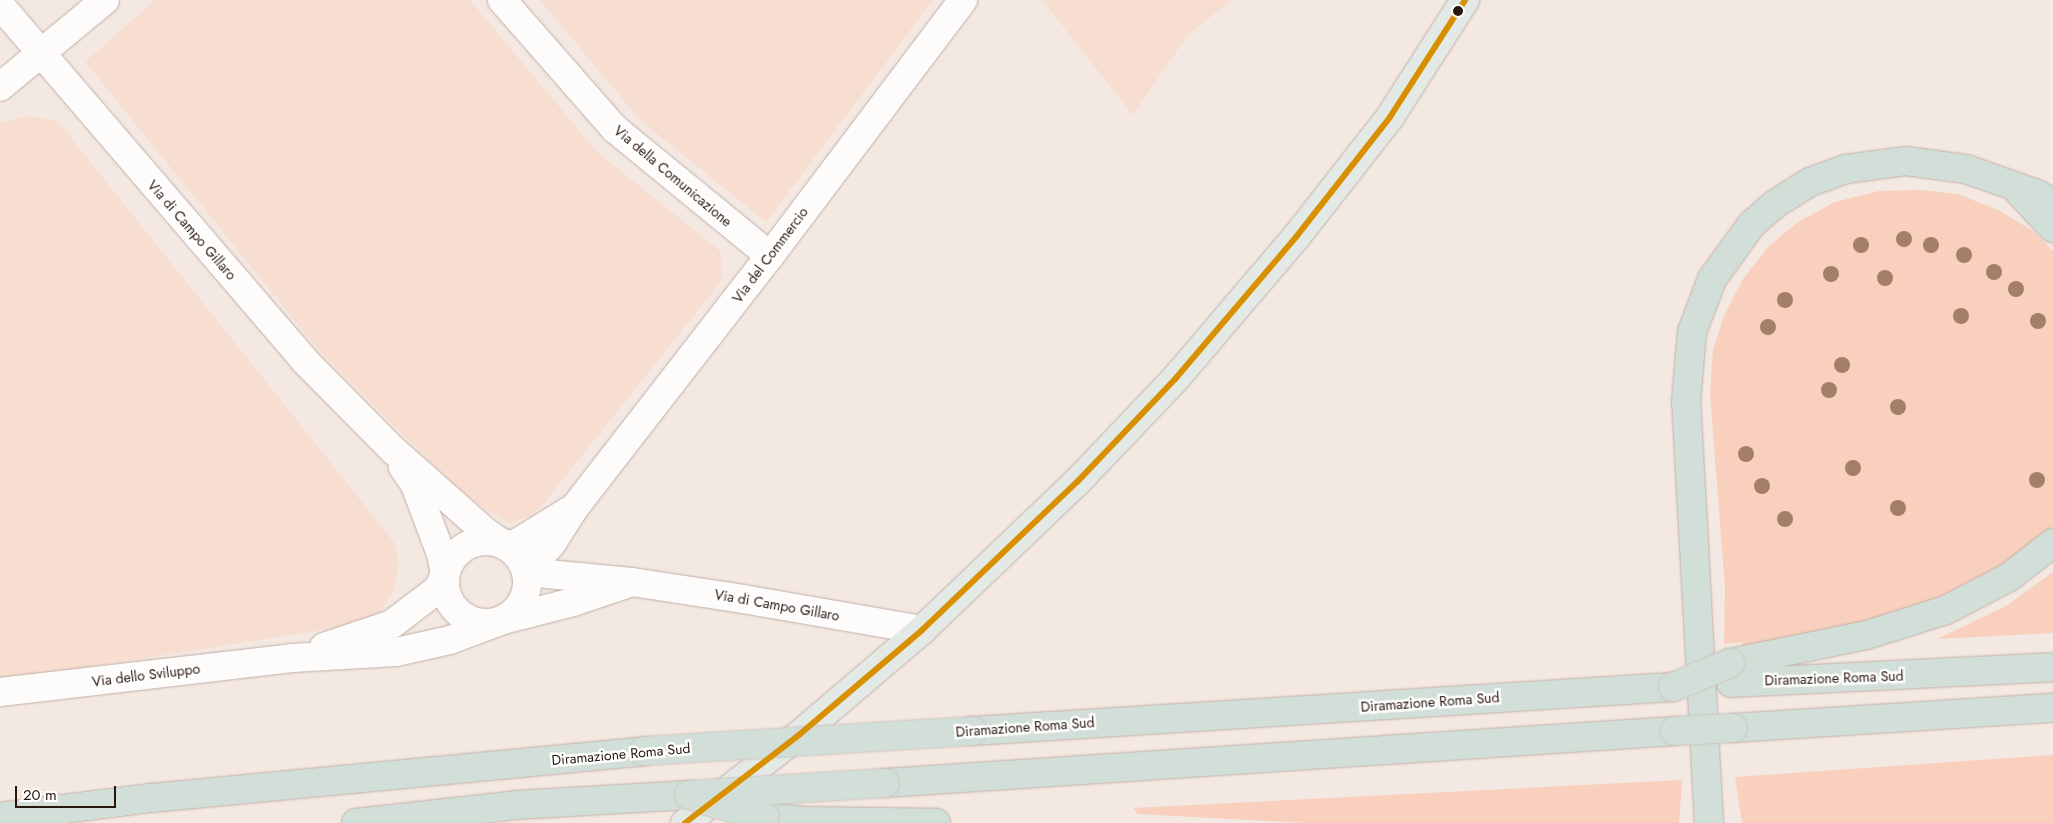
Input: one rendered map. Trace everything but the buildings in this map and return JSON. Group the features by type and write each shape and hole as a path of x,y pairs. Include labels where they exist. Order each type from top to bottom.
{"highway":[{"path":"1709,823 1686,403 1692,332 1712,279 1752,224 1786,196 1824,176 1864,165 1906,161 1966,169 2015,186 2053,203"},
{"path":"2015,186 2053,228"},
{"path":"1731,673 1867,635 1946,610 2009,577 2053,543"},
{"name":"Diramazione Roma Sud","path":"0,817 161,797 644,751 1673,687 1731,673 2053,666"},
{"path":"356,823 572,802 2053,708"},
{"path":"689,795 753,815 820,821 936,823"}],"main road":[{"path":"686,823 800,734 922,630 1078,481 1224,323 1390,117 1465,0"}],"street":[{"path":"0,87 105,0"},
{"name":"Via della Comunicazione","path":"502,0 615,129 770,256"},
{"name":"Via del Commercio","path":"526,572 552,543 575,507 770,256 962,0"},
{"name":"Via di Campo Gillaro","path":"0,5 40,54 305,361 392,449 487,534 505,545"},
{"name":"Via di Campo Gillaro","path":"392,449 415,485 442,554 445,574"},
{"name":"Via del Commercio","path":"505,545 517,542 575,507"},
{"path":"503,620 517,609 525,596 526,572 516,553 505,545 485,540 472,542 450,560 445,574 447,598 459,614 470,620 486,623 503,620 573,602 632,582"},
{"name":"Via di Campo Gillaro","path":"526,572 632,582 922,630"},
{"name":"Via dello Sviluppo","path":"292,658 392,624 438,589 445,574"},
{"name":"Via dello Sviluppo","path":"0,692 292,658 396,652 450,640 503,620"}],"shaded area":[{"path":"155,0 470,0 597,152 721,252 722,280 542,506 529,516 511,523 490,512 454,485 322,354 85,62"},
{"path":"540,0 933,0 766,222 639,119"},
{"path":"1042,0 1232,0 1187,36 1133,115"},
{"path":"28,116 58,121 396,545 398,565 394,590 379,613 353,625 0,681 0,123"},
{"path":"1921,190 1958,194 2000,211 2033,231 2053,251 2053,526 2030,550 1937,604 1871,624 1745,647 1741,642 1724,644 1725,588 1710,394 1713,350 1724,316 1743,279 1769,246 1798,222 1835,202 1879,191"},
{"path":"2053,572 2053,633 1937,639 2006,606"},
{"path":"2053,755 2053,823 1742,823 1735,777"},
{"path":"1682,780 1679,823 1307,823 1138,814 1133,808"}],"transit line":[{"path":"685,823 800,734 922,630 1078,481 1176,378 1296,237 1390,117 1465,0"}]}
